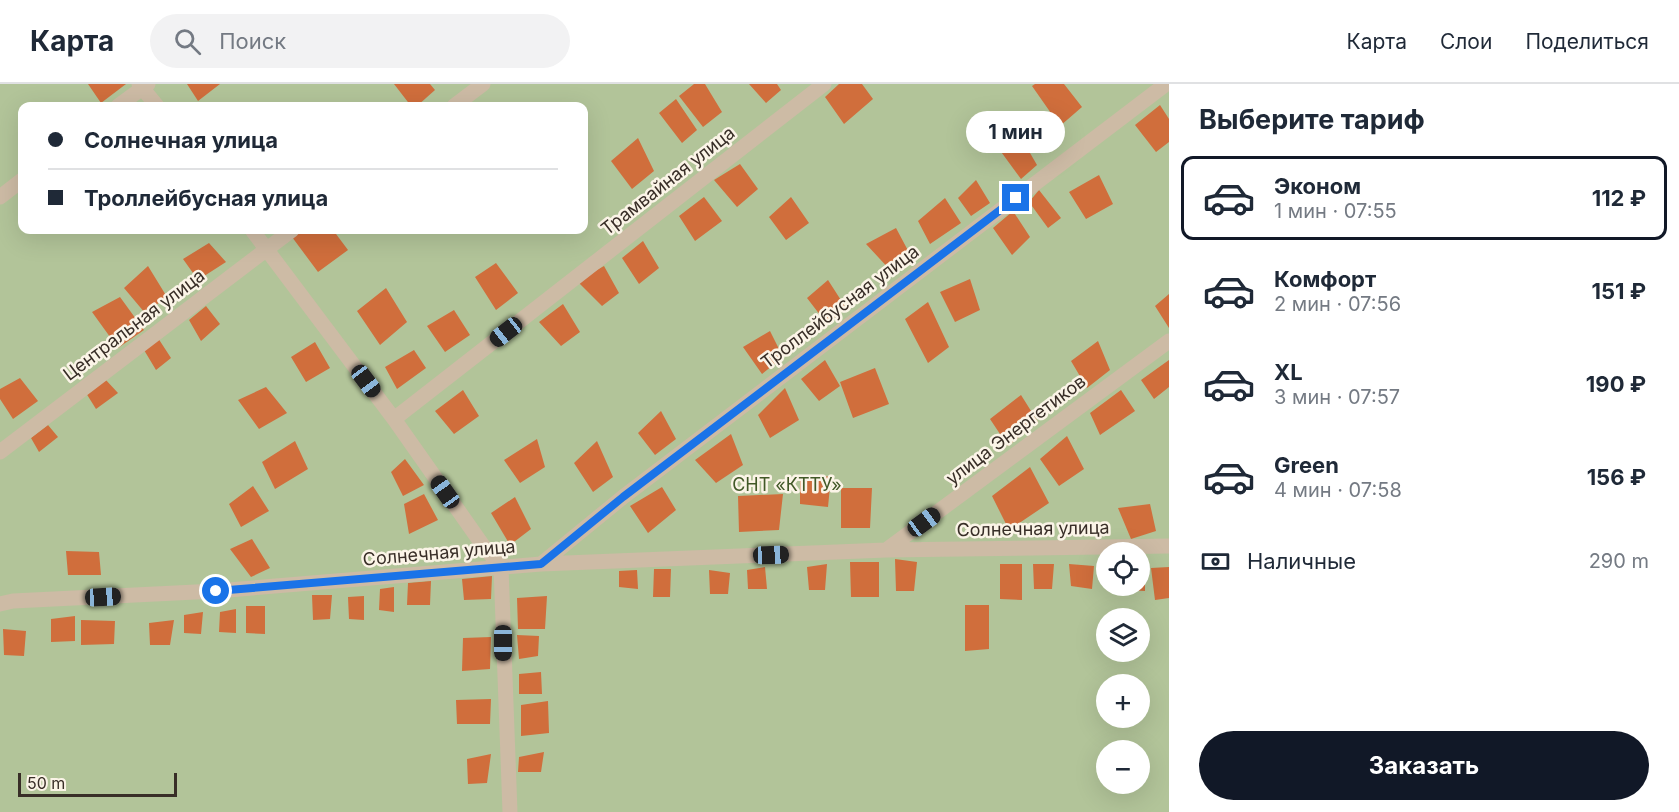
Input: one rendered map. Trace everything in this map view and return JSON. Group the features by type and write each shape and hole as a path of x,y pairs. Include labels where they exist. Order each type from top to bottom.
{"street":[{"path":"459,102 483,84"},
{"name":"Трамвайная улица","path":"394,419 824,84"},
{"name":"Троллейбусная улица","path":"541,564 623,497 1166,84"},
{"path":"123,102 143,85 154,102"},
{"path":"0,197 18,183"},
{"path":"255,234 394,419 484,547 501,567 510,812"},
{"name":"Центральная улица","path":"0,452 286,234"},
{"name":"улица Энергетиков","path":"886,550 1169,341"},
{"name":"Солнечная улица","path":"0,604 13,601 216,591 541,564 886,550 1169,546"}],"green space":[{"name":"СНТ «КТТУ»","path":"0,84 1169,84 1169,812 0,812"}],"building":[{"path":"88,84 126,84 102,102"},
{"path":"187,84 220,84 198,101"},
{"path":"394,84 430,84 435,90 422,102 408,102"},
{"path":"694,84 705,84 722,112 703,127 679,96"},
{"path":"749,84 777,84 781,90 766,103"},
{"path":"839,84 862,84 873,99 844,124 825,97"},
{"path":"1035,84 1064,84 1082,107 1060,126 1032,86"},
{"path":"676,99 697,130 682,143 659,113"},
{"path":"1160,105 1169,119 1169,142 1156,152 1135,125"},
{"path":"1019,134 1037,165 1021,179 999,149"},
{"path":"638,138 654,171 632,189 611,161"},
{"path":"740,164 758,189 737,207 714,180"},
{"path":"1099,175 1113,204 1086,219 1069,192"},
{"path":"976,180 990,203 971,216 958,198"},
{"path":"1039,190 1061,218 1048,228 1029,202"},
{"path":"704,197 722,221 695,241 679,216"},
{"path":"791,197 809,223 786,240 769,217"},
{"path":"945,198 961,223 930,244 918,221"},
{"path":"1013,211 1030,237 1012,255 993,228"},
{"path":"896,228 912,258 892,272 866,244"},
{"path":"296,234 336,234 348,250 318,272 292,237"},
{"path":"643,241 659,268 639,284 622,258"},
{"path":"209,243 226,262 198,280 183,259"},
{"path":"496,263 518,293 496,310 475,277"},
{"path":"148,266 167,297 145,313 124,288"},
{"path":"604,266 619,293 602,306 577,281"},
{"path":"970,279 980,310 955,322 940,292"},
{"path":"828,280 846,308 827,324 807,298"},
{"path":"386,288 407,322 380,345 357,311"},
{"path":"1169,294 1169,328 1155,306"},
{"path":"120,297 144,330 118,348 92,312"},
{"path":"928,302 949,347 928,363 905,319"},
{"path":"563,304 580,332 561,346 539,322"},
{"path":"206,306 220,324 201,341 189,320"},
{"path":"454,310 470,335 445,352 427,326"},
{"path":"770,331 783,357 762,374 743,347"},
{"path":"158,338 171,358 156,370 144,350"},
{"path":"1098,341 1110,370 1087,388 1071,361"},
{"path":"315,342 330,368 306,382 291,357"},
{"path":"414,350 426,368 397,389 385,367"},
{"path":"825,360 840,386 819,401 801,379"},
{"path":"1169,360 1169,387 1154,399 1141,380"},
{"path":"875,368 889,404 853,418 840,382"},
{"path":"20,378 38,401 13,419 0,399 0,389"},
{"path":"105,379 118,393 96,409 86,393"},
{"path":"266,387 287,413 259,429 238,400"},
{"path":"785,388 799,420 770,438 758,415"},
{"path":"463,390 479,416 454,434 435,411"},
{"path":"1121,390 1135,411 1100,435 1090,413"},
{"path":"1021,395 1038,422 1008,446 990,419"},
{"path":"661,411 676,439 655,455 638,433"},
{"path":"48,425 58,437 39,452 31,438"},
{"path":"731,434 743,465 716,483 695,460"},
{"path":"1067,436 1084,469 1059,486 1040,459"},
{"path":"537,439 545,467 520,483 504,460"},
{"path":"295,441 308,469 275,489 262,462"},
{"path":"597,441 613,477 593,492 574,463"},
{"path":"405,459 424,485 403,496 391,472"},
{"path":"1030,467 1049,503 1009,530 992,496"},
{"path":"831,476 828,507 800,504 800,479"},
{"path":"253,486 269,511 241,527 229,504"},
{"path":"662,487 676,510 648,533 630,506"},
{"path":"841,488 872,488 870,528 841,528"},
{"path":"424,494 438,520 409,534 404,504"},
{"path":"783,494 779,530 739,532 738,496"},
{"path":"515,497 531,529 510,545 491,513"},
{"path":"1150,504 1156,531 1131,539 1118,508"},
{"path":"252,539 270,568 251,577 230,549"},
{"path":"66,551 99,552 101,575 68,575"},
{"path":"895,559 917,562 914,591 896,591"},
{"path":"850,562 879,562 879,597 851,597"},
{"path":"827,564 825,590 809,590 807,567"},
{"path":"1000,564 1022,564 1022,600 1000,599"},
{"path":"1033,564 1054,564 1052,589 1034,589"},
{"path":"1069,564 1094,566 1092,589 1071,586"},
{"path":"765,567 767,589 748,589 747,570"},
{"path":"1169,567 1169,598 1155,600 1151,568"},
{"path":"654,569 671,569 670,597 653,597"},
{"path":"637,570 638,589 619,587 619,571"},
{"path":"709,570 730,573 728,594 710,594"},
{"path":"492,576 491,599 464,600 462,579"},
{"path":"431,581 430,605 407,605 408,583"},
{"path":"394,587 394,612 379,610 380,589"},
{"path":"312,595 332,595 330,619 313,620"},
{"path":"364,596 364,620 349,619 348,597"},
{"path":"547,596 545,629 518,629 517,598"},
{"path":"965,605 989,605 989,649 965,651"},
{"path":"246,606 265,606 265,634 246,633"},
{"path":"236,609 236,633 219,632 220,612"},
{"path":"203,612 201,634 184,633 184,615"},
{"path":"75,616 75,641 51,642 51,619"},
{"path":"81,620 115,621 114,644 81,645"},
{"path":"174,620 170,645 150,645 149,623"},
{"path":"3,629 26,631 24,656 4,655"},
{"path":"517,635 539,636 538,656 519,659"},
{"path":"491,637 490,669 462,671 463,638"},
{"path":"541,672 542,694 519,694 519,674"},
{"path":"491,699 490,724 457,724 456,700"},
{"path":"548,701 549,733 521,736 521,705"},
{"path":"544,752 541,772 518,772 519,757"},
{"path":"491,754 487,783 468,784 467,759"}],"route":[{"path":"216,591 541,564 623,497 1016,198"}]}
